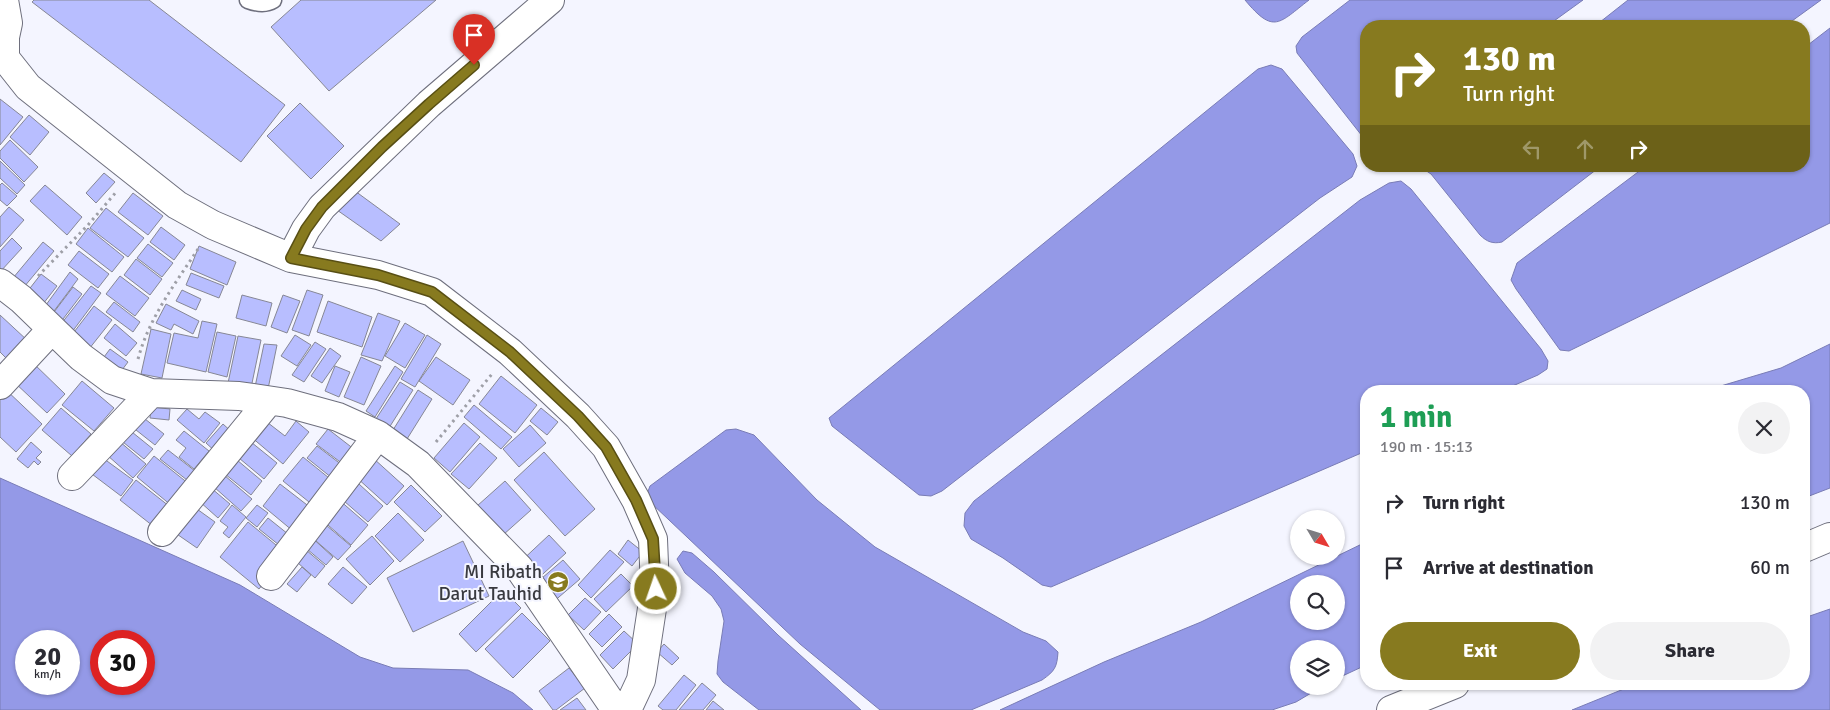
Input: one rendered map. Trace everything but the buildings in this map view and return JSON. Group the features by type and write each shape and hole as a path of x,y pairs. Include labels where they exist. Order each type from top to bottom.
{"street":[{"path":"4,0 8,23 4,37 5,58 28,87 177,205 213,225 291,258 378,275 432,292 510,352 578,416 606,447 636,500 653,539 656,589 641,680 627,710"},
{"path":"291,258 306,229 322,207 429,104 550,0"},
{"path":"10,291 100,372 112,380 140,390 239,396 288,404 338,417 378,435 418,464 519,568 616,710"},
{"path":"0,385 52,328"},
{"path":"72,476 140,390"},
{"path":"162,532 268,402"},
{"path":"271,576 378,435"},
{"path":"1810,545 1830,537"},
{"path":"1391,710 1440,690"}],"lane":[{"path":"248,0 257,3 271,2 273,0"}],"path":[{"path":"10,291 40,273 88,225 134,172"},
{"path":"140,390 141,346 163,302 213,225"},
{"path":"418,464 510,352"}],"water":[{"path":"1245,0 1309,0 1290,15 1277,22 1263,18"},
{"path":"1350,0 1583,0 1555,20 1360,20 1360,133 1297,53 1296,46 1302,37"},
{"path":"1628,0 1821,0 1793,20 1603,20"},
{"path":"1830,28 1830,223 1569,351 1560,350 1511,280 1517,263 1638,172 1810,172 1810,43"},
{"path":"1271,65 1282,69 1353,154 1357,166 1352,177 1320,198 942,491 931,496 919,495 832,426 829,418 1258,69"},
{"path":"1428,172 1593,172 1502,242 1496,243 1488,241 1480,235"},
{"path":"1401,181 1411,189 1541,349 1548,361 1547,369 1515,385 1360,385 1360,454 1051,587 1042,585 971,539 964,526 965,513 974,501 1360,200 1389,183"},
{"path":"1830,344 1830,488 1810,496 1810,385 1724,385 1781,368"},
{"path":"736,429 754,435 817,500 875,547 1023,632 1046,641 1058,652 1053,671 1042,680 971,710 880,710 800,644 650,502 647,494 650,486 726,430"},
{"path":"0,478 240,585 360,657 393,668 468,670 513,693 533,710 0,710"},
{"path":"1360,545 1360,668 1345,675 1345,640 1290,640 1290,695 1308,695 1296,702 1272,710 1000,710 1104,662 1201,622 1290,579 1290,630 1345,630 1345,575 1298,575 1319,565 1345,565 1345,552"},
{"path":"683,551 692,553 714,572 778,635 861,710 759,710 723,682 717,674 724,621 721,609 712,596 685,573 677,559"},
{"path":"1830,609 1830,710 1572,710 1621,690 1810,690 1810,616"}],"place":[{"name":"MI Ribath Darut Tauhid","path":"558,582"}],"route":[{"path":"474,65 382,147 322,207 306,229 291,258 378,275 432,292 510,352 578,416 606,447 636,500 653,539 656,589"}]}
